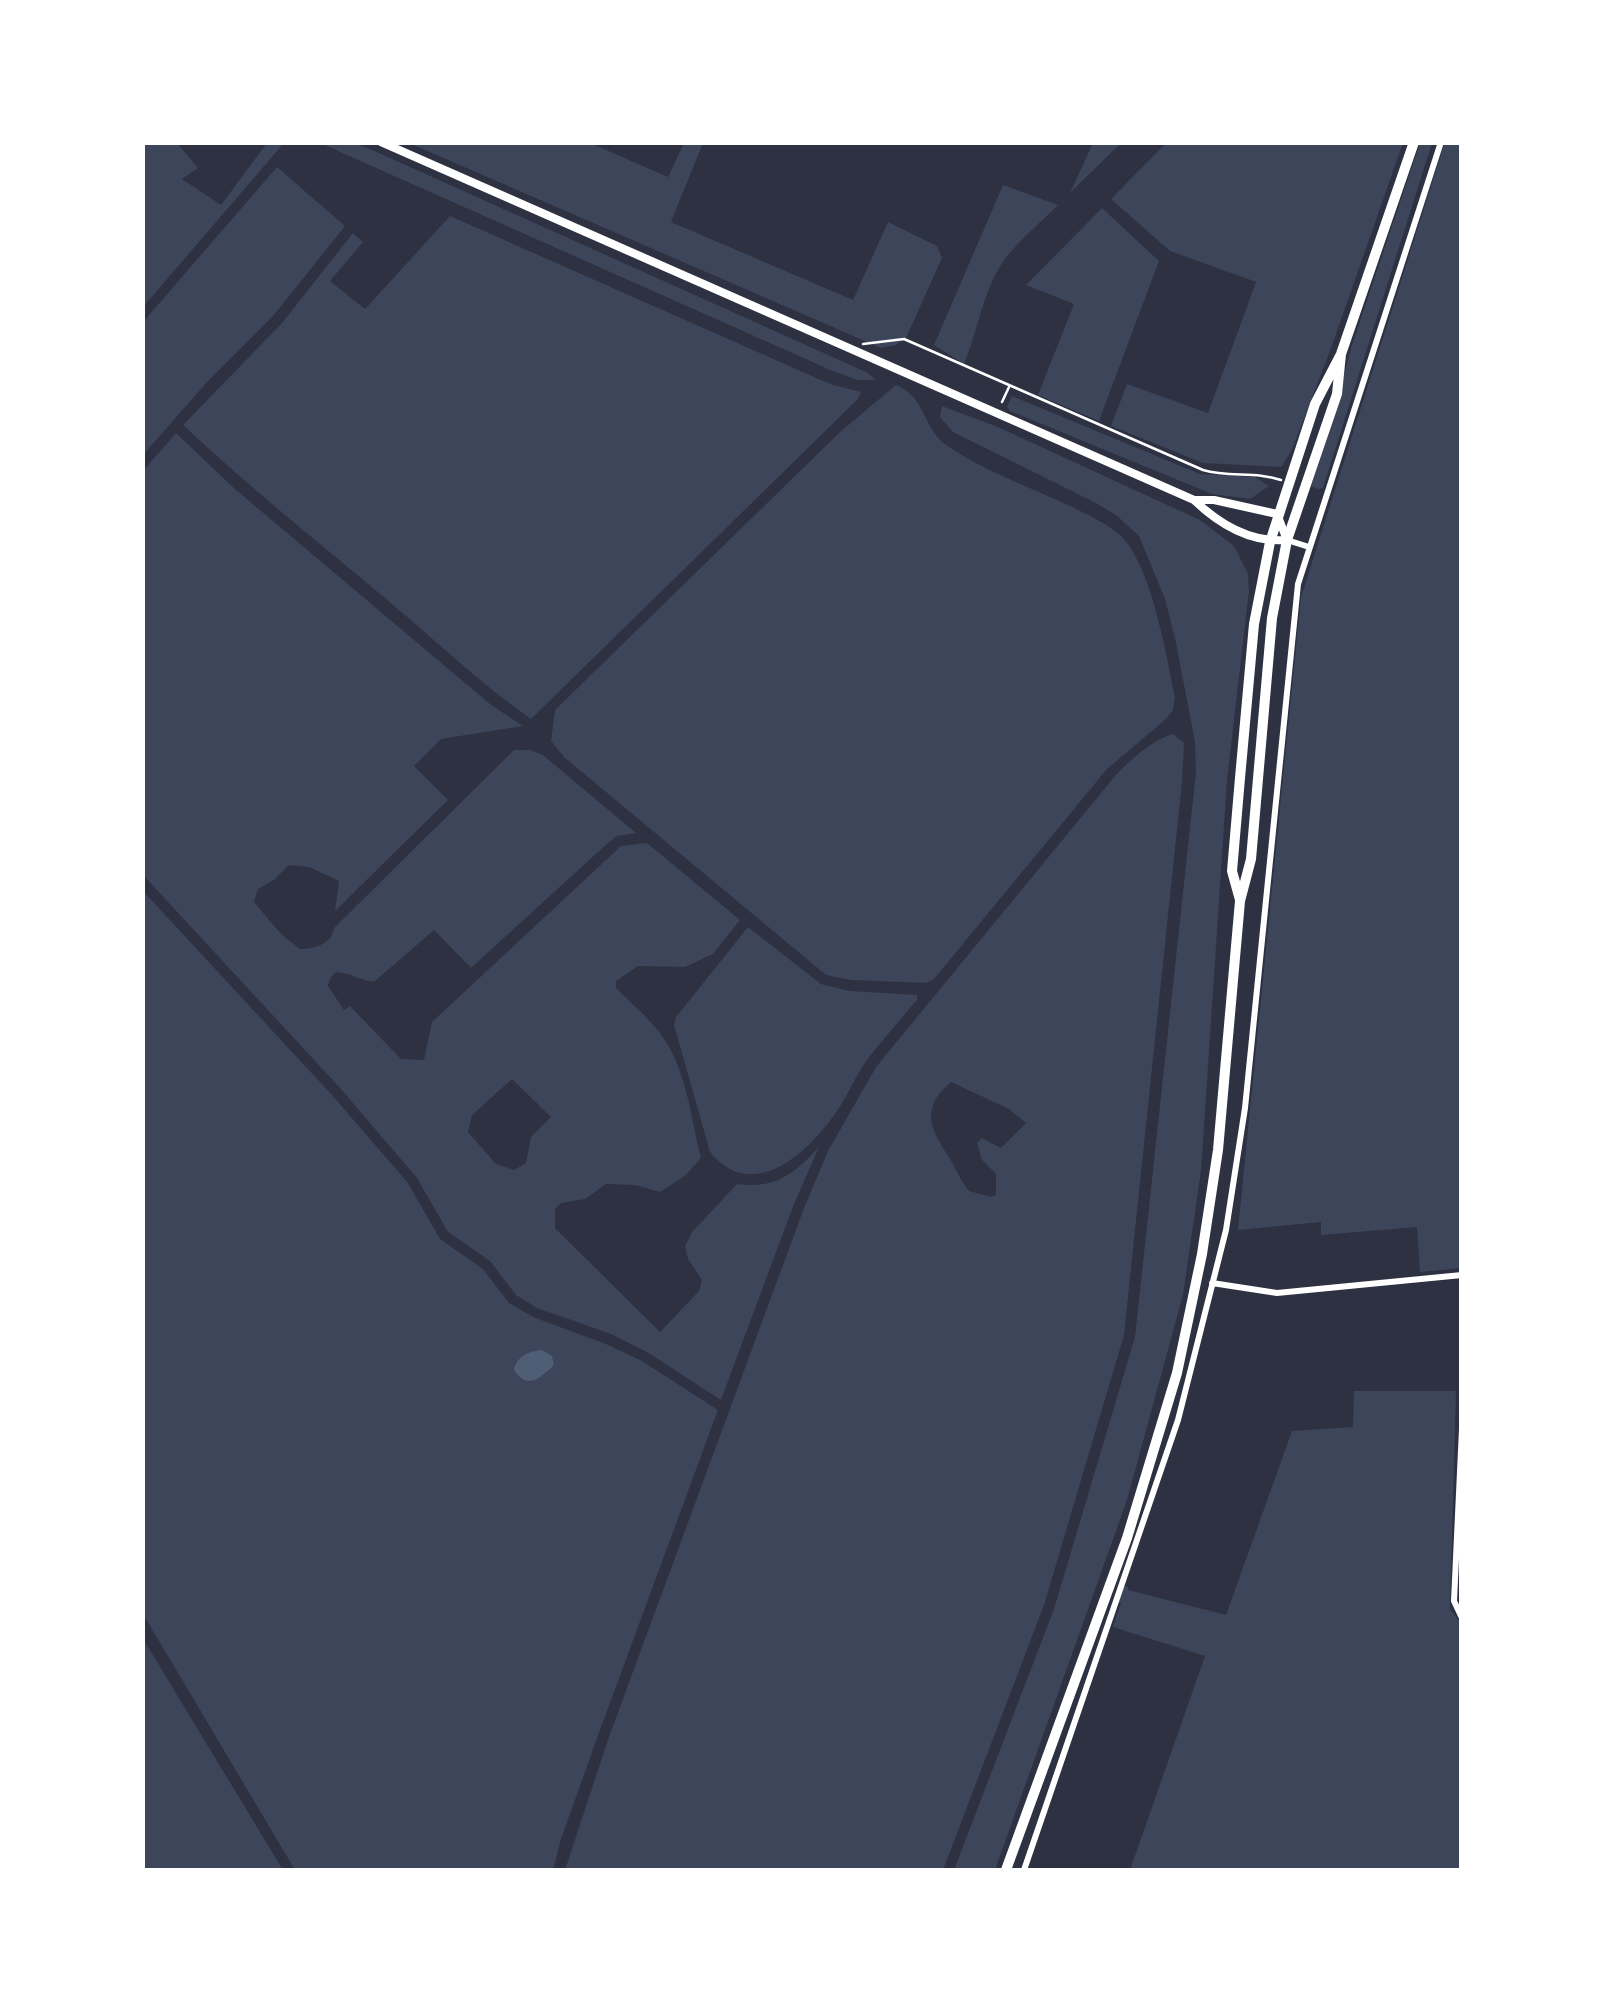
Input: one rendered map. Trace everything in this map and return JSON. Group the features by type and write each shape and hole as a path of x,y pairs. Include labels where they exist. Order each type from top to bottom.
{"main road":[{"path":"1240,902 1232,871 1254,624 1270,542 1315,404 1341,354 1414,142"},
{"path":"1006,1870 1127,1538 1177,1373 1202,1254 1218,1150 1240,902 1251,859 1270,634 1287,540 1336,394 1341,354"}],"street":[{"path":"381,142 1194,500 1238,532 1270,542 1287,540 1309,547"},
{"path":"1024,1870 1178,1420 1226,1230 1239,1152 1298,584 1440,142"},
{"path":"1194,500 1214,500 1277,514 1287,540"},
{"path":"1212,1283 1277,1293 1462,1275"},
{"path":"1462,1428 1454,1601 1462,1618"}],"path":[{"path":"846,346 904,339 1203,470 1218,474 1254,472 1290,483"}],"shaded area":[{"path":"143,142 177,143 198,168 182,179 221,205 267,143 284,143 143,307"},
{"path":"1445,142 1462,143 1462,1268 1420,1272 1417,1227 1321,1235 1321,1222 1238,1230 1301,597"},
{"path":"320,143 355,143 379,153 866,372 876,380 858,380 835,372"},
{"path":"409,143 590,143 668,177 684,143 703,143 671,222 853,300 888,222 937,246 942,258 906,338 881,348"},
{"path":"1093,143 1121,143 1070,193"},
{"path":"1166,143 1403,143 1330,351 1291,452 1281,467 1203,463 1111,426 1127,384 1208,413 1256,282 1170,251 1111,199"},
{"path":"1420,143 1432,143 1323,488 1318,489 1311,486 1351,348"},
{"path":"277,167 345,226 273,316 208,381 143,455 143,322"},
{"path":"1003,185 1058,205 1000,267 964,364 934,345"},
{"path":"1102,208 1159,261 1099,421 1038,395 1074,304 1026,285"},
{"path":"450,216 830,384 861,392 531,719 470,672 183,425 282,323 353,233 363,242 330,281 365,309"},
{"path":"896,385 914,397 934,432 949,447 1096,519 1121,536 1132,550 1149,589 1175,697 1173,710 1166,719 1107,769 934,979 926,983 826,975 564,757 551,741 555,710 840,432"},
{"path":"1012,396 1200,474 1255,477 1269,486 1250,499 1212,494 1010,411 1007,407"},
{"path":"942,406 998,427 1200,520 1234,546 1248,574 1249,591 1227,780 1201,1171 1183,1295 1127,1500 995,1870 954,1870 1054,1609 1135,1337 1196,772 1195,742 1165,599 1139,536 1096,503 953,432 940,417"},
{"path":"176,433 235,489 490,704 523,726 441,739 414,766 448,800 335,911 339,881 309,867 289,865 258,889 254,902 281,934 300,949 326,942 334,928 514,750 543,755 636,833 617,836 609,842 471,968 434,930 374,982 336,972 328,986 344,1010 350,1006 401,1059 424,1060 432,1022 621,846 647,843 740,920 713,954 685,967 638,966 616,981 616,988 669,1046 686,1093 701,1158 685,1176 660,1192 635,1185 606,1184 585,1199 561,1203 555,1209 555,1228 660,1332 699,1291 702,1280 688,1259 685,1246 692,1232 737,1184 763,1184 783,1178 819,1147 721,1400 647,1352 611,1334 537,1308 516,1295 490,1261 448,1232 417,1178 340,1088 143,875 143,471","holes":["512,1079 551,1117 531,1137 526,1163 514,1170 496,1164 468,1132 472,1115"]},
{"path":"1173,734 1184,743 1182,782 1124,1335 1044,1605 943,1870 565,1870 610,1734 828,1151 876,1067 1115,776 1142,751","holes":["951,1082 1009,1109 1026,1123 1001,1148 982,1138 977,1143 982,1160 996,1174 996,1195 969,1191 933,1127 935,1100"]},
{"path":"143,891 408,1183 440,1239 483,1269 509,1303 533,1317 642,1361 718,1410 600,1730 553,1870 295,1870 143,1614"},
{"path":"748,927 821,984 850,991 917,995 917,1000 867,1060 839,1107 810,1144 778,1168 743,1174 726,1167 710,1152 674,1025 676,1017"},
{"path":"542,1350 552,1356 554,1365 534,1380 524,1380 514,1370 518,1361 528,1353"},
{"path":"1354,1391 1456,1391 1450,1609 1462,1625 1461,1870 1130,1870 1205,1656 1113,1627 1121,1603 1115,1601 1121,1585 1226,1615 1292,1431 1353,1427"},
{"path":"142,1637 283,1870 143,1870"}]}
